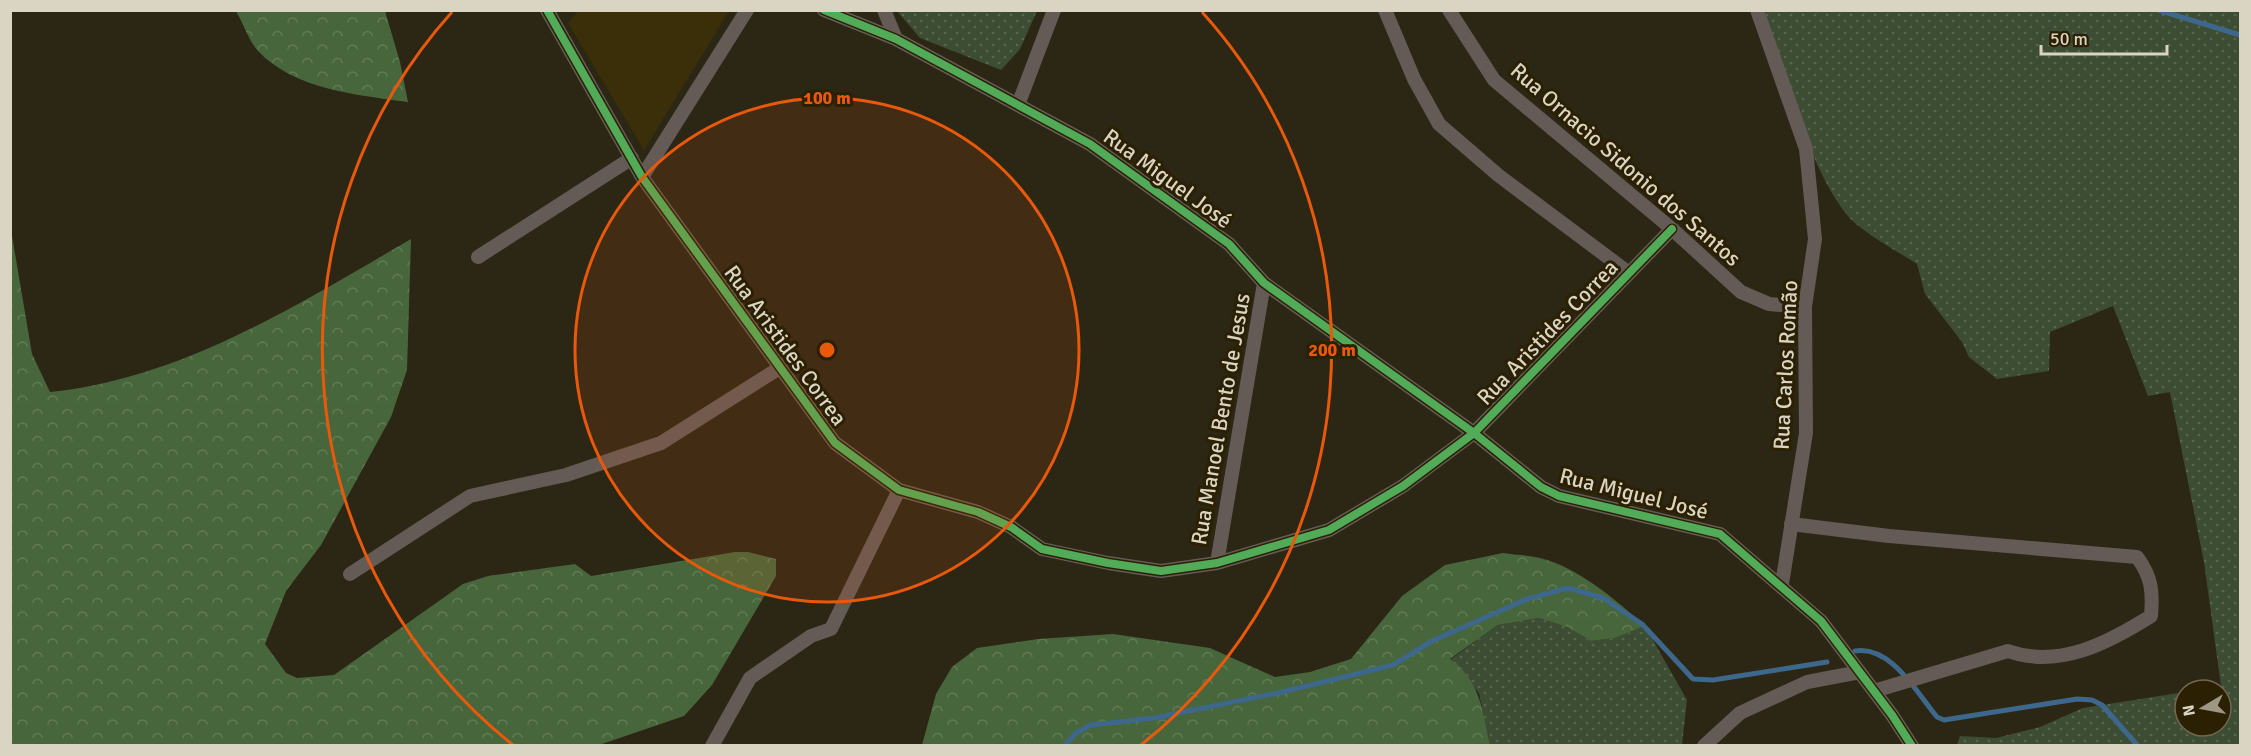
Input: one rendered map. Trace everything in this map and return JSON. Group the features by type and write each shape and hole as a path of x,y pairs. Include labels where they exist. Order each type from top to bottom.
{"street":[{"name":"Rua Aristides Correa","path":"547,10 642,177 835,442 898,490 978,512 1011,527 1042,549 1161,571 1217,562 1329,530 1403,486 1474,433 1672,229"},
{"path":"642,177 747,10"},
{"name":"Rua Miguel José","path":"824,10 896,39 1090,144 1220,237 1264,283 1474,433 1541,487 1558,495 1720,534 1782,585 1821,621 1912,746"},
{"path":"885,10 896,39"},
{"path":"1018,105 1054,10"},
{"path":"1385,10 1414,79 1439,124 1498,175 1629,273"},
{"name":"Rua Ornacio Sidonio dos Santos","path":"1449,10 1494,80 1672,229 1741,292 1769,304 1805,307"},
{"name":"Rua Carlos Romão","path":"1757,10 1806,149 1815,239 1805,307 1806,433 1782,585"},
{"path":"478,257 632,158"},
{"name":"Rua Manoel Bento de Jesus","path":"1217,562 1264,283"},
{"path":"350,574 470,496 566,475 661,443 781,367"},
{"path":"712,746 750,678 811,636 831,629 898,490"},
{"path":"1791,524 1889,536 2138,556 2147,570 2153,589 2151,616 2114,639 2061,657 2028,658 2008,651 1874,691"},
{"path":"1704,746 1740,713 1807,682 1860,672"}],"shaded area":[{"path":"579,10 729,11 644,150 568,23"}],"green space":[{"path":"236,11 385,11 400,62 408,102 348,93 290,74 273,64 258,51"},
{"path":"897,11 1037,11 1020,49 1001,70 920,38"},
{"path":"1765,11 2240,11 2240,745 1957,745 1960,736 1996,738 2040,727 2083,708 2173,694 2173,738 2233,738 2233,678 2220,678 2204,562 2170,392 2148,396 2113,306 2050,332 2049,371 1997,379 1969,357 1962,342 1925,294 1917,264 1856,224 1841,207 1826,183 1813,155 1779,62"},
{"path":"11,230 32,354 50,392 99,384 146,372 192,355 282,313 411,239 407,370 391,417 321,545 286,591 265,644 286,673 297,678 334,675 463,584 488,576 575,564 591,576 735,552 748,552 776,559 776,576 712,685 684,716 599,745 11,745"},
{"path":"1503,553 1540,558 1568,569 1609,596 1645,626 1615,638 1591,641 1567,627 1539,618 1498,625 1450,659 1468,677 1479,697 1490,745 922,745 936,694 952,667 977,648 1038,639 1113,634 1210,648 1275,677 1310,672 1351,659 1402,596 1445,565"},
{"path":"1539,618 1567,627 1591,641 1615,638 1645,626 1687,700 1682,745 1490,745 1479,693 1450,660 1498,625"}],"waterway":[{"path":"2158,10 2240,35"},
{"path":"1064,746 1076,733 1091,725 1154,718 1282,692 1393,665 1432,641 1527,599 1568,588 1603,598 1642,624 1693,679 1713,680 1827,662"},
{"path":"1855,651 1868,651 1880,655 1891,663 1912,684 1937,717 1944,720 2077,699 2092,700 2102,705 2138,746"}],"cycle path":[{"path":"547,10 642,177 835,443 899,490 978,512 1011,527 1042,549 1108,563 1161,571 1217,563 1329,530 1403,486 1474,433 1672,229"},
{"path":"824,10 896,39 1090,144 1229,244 1264,283 1474,433 1541,487 1559,496 1720,534 1821,621 1892,715 1912,746"}]}
